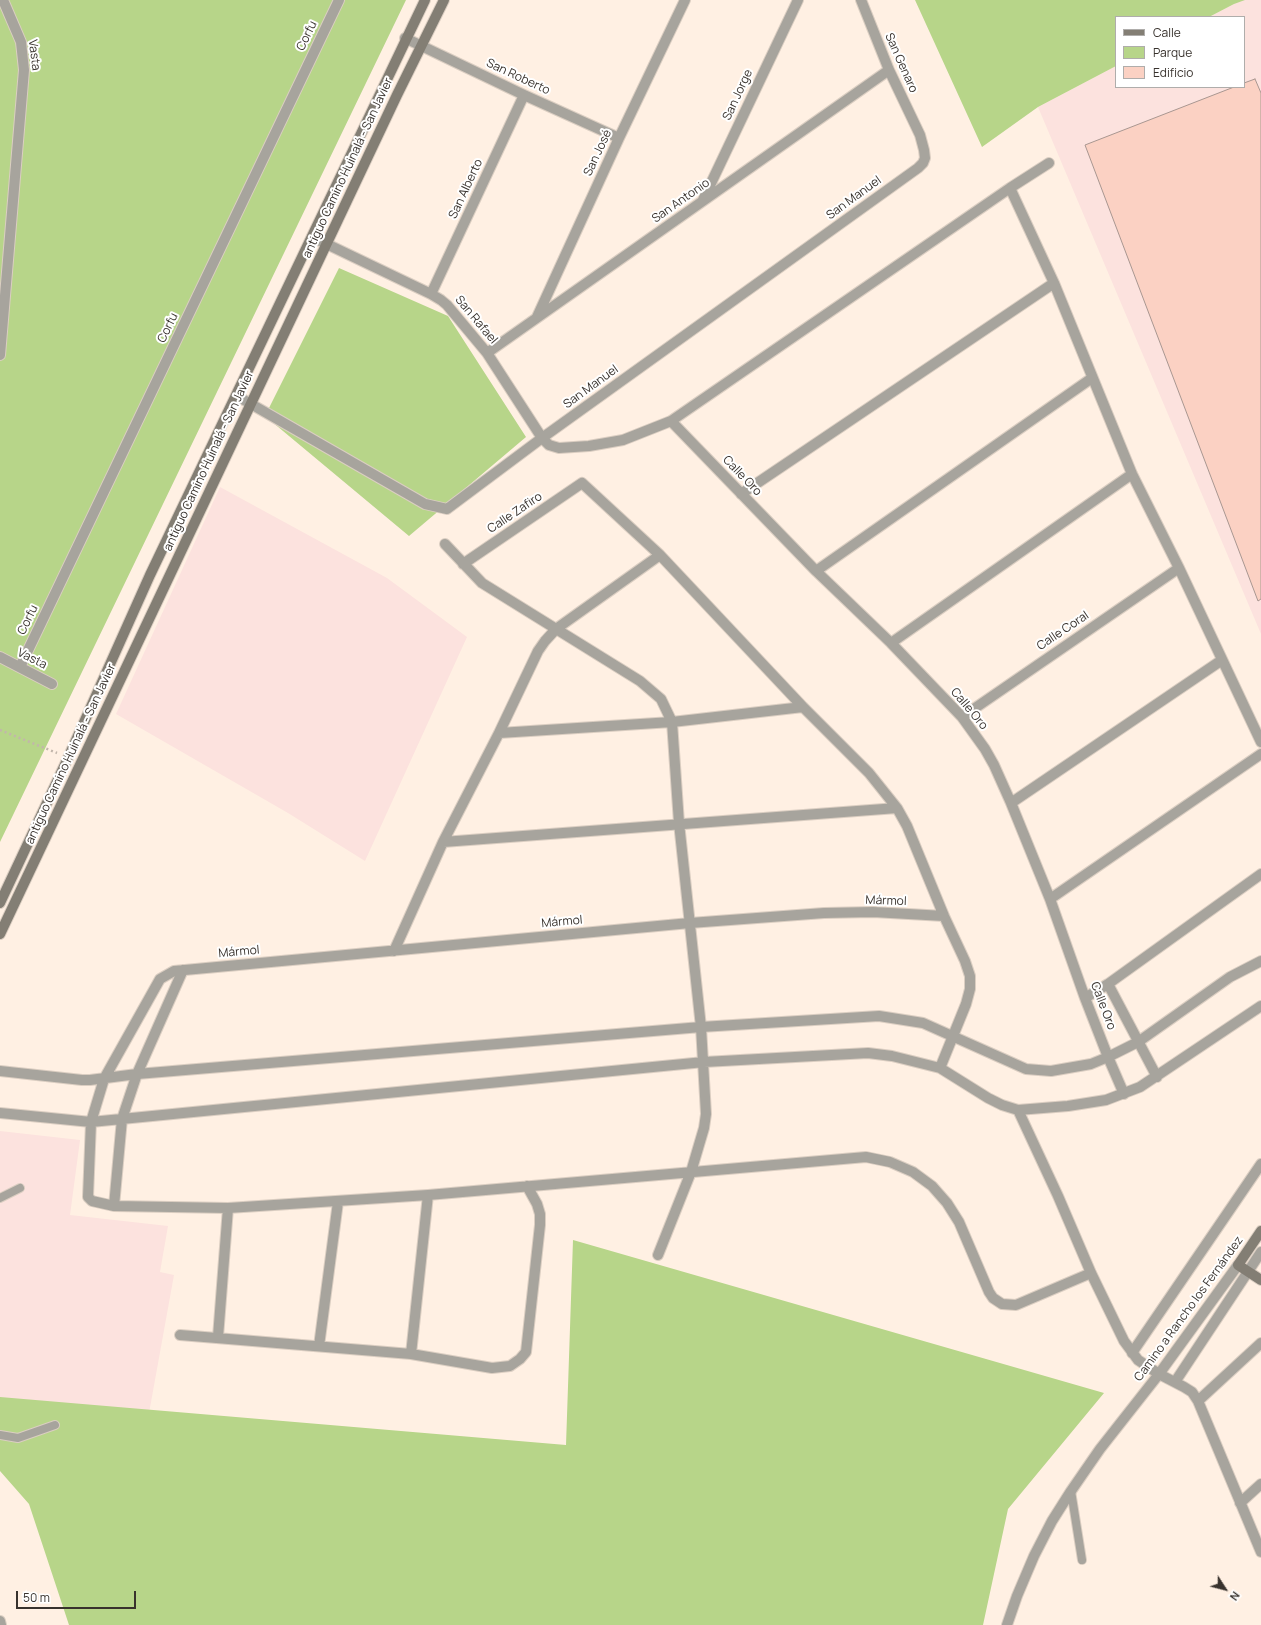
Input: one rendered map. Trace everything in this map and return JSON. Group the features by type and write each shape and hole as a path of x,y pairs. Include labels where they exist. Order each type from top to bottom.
{"main road":[{"path":"0,903 68,758 150,575 237,396 424,0"},
{"name":"antiguo Camino Huinalá - San Javier","path":"0,934 326,244 444,0"},
{"name":"Camino a Rancho los Fernández","path":"1238,1265 1258,1244 1261,1231"},
{"path":"1238,1265 1261,1280"}],"street":[{"name":"Vasta","path":"0,355 24,70 21,42 3,0"},
{"name":"Corfu","path":"20,667 339,0"},
{"name":"San José","path":"537,317 619,138 685,0"},
{"name":"San Jorge","path":"702,202 798,0"},
{"name":"San Genaro","path":"861,0 889,70 920,135"},
{"name":"San Roberto","path":"405,38 524,95 619,138"},
{"name":"San Antonio","path":"487,353 889,70"},
{"name":"San Alberto","path":"431,294 524,95"},
{"name":"San Manuel","path":"237,396 425,504 447,509 542,438 918,168 925,158 920,135"},
{"path":"542,438 549,445 559,448 589,446 623,440 671,421 1010,188 1049,163"},
{"path":"1010,188 1054,283 1132,474 1179,568 1261,742"},
{"name":"San Rafael","path":"312,237 431,294 447,305 487,353 542,438"},
{"path":"741,494 1054,283"},
{"path":"816,571 1092,378"},
{"name":"Calle Oro","path":"671,421 816,571 891,643 962,716 985,749 1011,803 1050,899 1085,998 1124,1094"},
{"path":"891,643 1132,474"},
{"name":"Calle Zafiro","path":"463,564 582,483 660,555"},
{"path":"446,544 482,583 640,681 652,690 661,699 672,722 679,823 704,1062 706,1121 692,1172 658,1255"},
{"path":"394,951 443,842 499,733 538,651 556,630 660,555 804,707 869,773 897,808 907,826 970,976 970,989 966,1004 940,1068"},
{"name":"Calle Coral","path":"962,716 1179,568"},
{"name":"Vasta","path":"0,657 52,684"},
{"path":"1011,803 1222,660"},
{"path":"499,733 672,722 804,707"},
{"path":"1050,899 1261,754"},
{"path":"443,842 679,823 897,808"},
{"path":"1085,998 1108,984 1261,874"},
{"name":"Mármol","path":"944,916 873,912 831,913 690,923 183,970 169,973 160,978 104,1079 91,1122 88,1196 92,1201 114,1206 228,1208 428,1195 866,1157 890,1162 913,1172 932,1186 947,1203 959,1222 989,1292 993,1298 1002,1304 1016,1305 1091,1273"},
{"path":"0,1071 82,1080 104,1079 137,1074 701,1027 878,1016 923,1023 953,1035 1026,1069 1051,1071 1091,1064 1138,1042 1230,977 1261,961"},
{"path":"114,1206 122,1119 137,1074 183,970"},
{"path":"1108,984 1157,1077"},
{"path":"0,1113 91,1122 704,1062 868,1053 892,1056 940,1068 988,1098 1002,1105 1018,1110 1068,1106 1106,1100 1124,1094 1157,1077 1261,1006"},
{"path":"1018,1110 1116,1326 1132,1353 1138,1360 1159,1374 1192,1392 1198,1401 1261,1552"},
{"path":"1132,1353 1261,1164"},
{"path":"180,1334 411,1354 492,1368 510,1366 520,1360 526,1352 540,1214 537,1204 527,1186"},
{"path":"411,1354 428,1195"},
{"path":"319,1346 338,1202"},
{"path":"218,1337 228,1208"},
{"path":"1175,1382 1261,1252"},
{"name":"Camino a Rancho los Fernández","path":"1007,1625 1017,1596 1034,1556 1052,1521 1071,1491 1100,1448 1159,1374 1238,1265"},
{"path":"1198,1401 1261,1343"},
{"path":"1240,1503 1261,1484"},
{"path":"0,1621 1,1625"}],"lane":[{"path":"0,1198 20,1188"},
{"path":"0,1435 18,1438 55,1425"},
{"path":"1071,1491 1082,1560"}],"path":[{"path":"0,730 68,758"}],"shaded area":[{"path":"1232,0 1261,0 1261,634 1038,107 1115,67 1115,88 1245,88 1245,16 1211,16 1234,4"},
{"path":"220,487 387,578 467,637 365,861 288,813 116,714"},
{"path":"0,1131 80,1140 70,1215 168,1226 160,1272 174,1275 132,1507 0,1470"}],"green space":[{"path":"0,0 406,0 0,842"},
{"path":"915,0 1245,0 1211,16 1115,16 1115,67 1038,107 982,147"},
{"path":"339,268 448,316 526,437 409,536 265,416"},
{"path":"573,1240 1104,1393 1008,1509 983,1625 69,1625 29,1504 0,1471 0,1397 566,1445"}],"building":[{"path":"1255,79 1261,93 1261,599 1258,601 1085,145 1231,88 1245,88 1245,83"}]}
